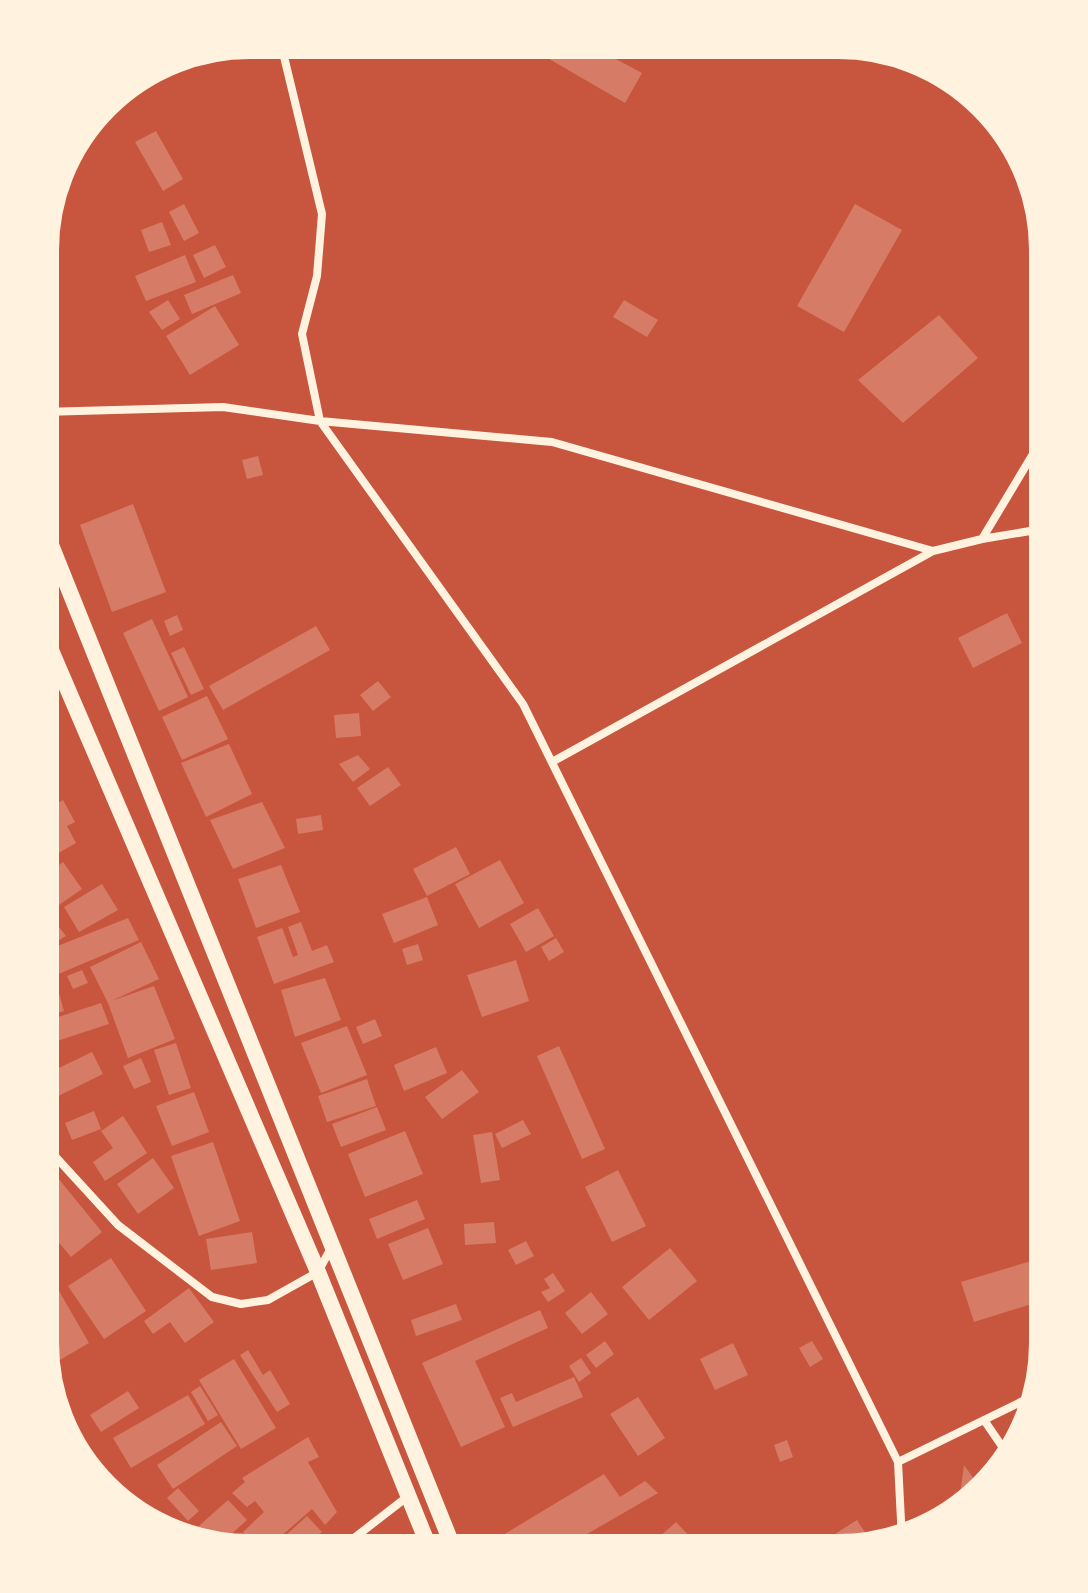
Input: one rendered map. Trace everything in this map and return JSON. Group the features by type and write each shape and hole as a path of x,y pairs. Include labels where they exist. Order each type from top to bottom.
{"main road":[{"path":"54,552 450,1539"},
{"path":"54,657 318,1272 425,1539"}],"street":[{"path":"283,54 322,214 317,276 302,334 320,421 523,704 898,1462 901,1529"},
{"path":"54,412 223,407 320,421 552,442 933,551"},
{"path":"982,539 1034,452"},
{"path":"552,762 933,551 1034,530"},
{"path":"54,1155 118,1225 212,1297 241,1304 268,1300 318,1272 333,1244"},
{"path":"898,1462 1026,1400"},
{"path":"984,1420 1003,1448"},
{"path":"353,1539 407,1497"}],"building":[{"path":"606,54 642,73 625,103 544,56"},
{"path":"156,131 183,179 163,191 135,142"},
{"path":"184,204 199,233 184,241 169,212"},
{"path":"855,204 902,230 844,332 797,306"},
{"path":"162,222 171,245 149,252 141,230"},
{"path":"215,245 226,267 204,278 193,255"},
{"path":"185,255 196,282 146,301 135,276"},
{"path":"233,275 241,293 192,314 184,295"},
{"path":"168,300 180,319 162,330 149,312"},
{"path":"624,300 658,320 647,337 613,317"},
{"path":"215,306 239,345 190,375 166,336"},
{"path":"939,315 978,358 903,423 858,380"},
{"path":"258,456 263,475 247,479 242,460"},
{"path":"133,504 166,592 112,612 80,525"},
{"path":"1007,613 1022,643 973,668 958,638"},
{"path":"177,615 183,630 170,636 164,621"},
{"path":"152,619 188,697 159,711 123,633"},
{"path":"316,626 330,650 223,710 209,686"},
{"path":"184,647 204,689 191,695 171,653"},
{"path":"378,681 391,697 373,711 360,695"},
{"path":"207,696 228,739 182,760 162,717"},
{"path":"359,713 361,736 336,738 334,715"},
{"path":"229,744 252,794 206,817 181,763"},
{"path":"358,755 370,769 353,782 339,764"},
{"path":"388,767 401,785 370,806 357,788"},
{"path":"63,800 75,822 67,826 76,843 54,856 54,805"},
{"path":"262,802 285,848 233,869 210,820"},
{"path":"321,815 323,830 298,834 296,819"},
{"path":"456,847 470,874 427,896 413,869"},
{"path":"500,860 524,903 479,928 455,884"},
{"path":"63,862 82,889 54,908 54,869"},
{"path":"281,865 300,912 256,928 238,879"},
{"path":"102,884 118,910 79,932 64,907"},
{"path":"427,897 438,925 394,943 382,914"},
{"path":"538,908 554,936 526,952 510,924"},
{"path":"128,918 139,940 56,975 54,947"},
{"path":"301,922 312,951 327,945 334,962 274,984 257,937 282,928 293,957 298,955 288,927"},
{"path":"59,927 66,936 54,943 54,930"},
{"path":"556,938 564,952 549,961 541,947"},
{"path":"141,942 159,979 111,1001 154,986 175,1039 128,1058 108,1003 90,967"},
{"path":"418,944 423,960 407,965 402,949"},
{"path":"516,960 529,1001 482,1017 467,975"},
{"path":"82,970 88,983 73,989 67,976"},
{"path":"325,978 341,1020 295,1037 281,990"},
{"path":"58,990 64,1011 54,1014 54,991"},
{"path":"101,1003 109,1024 57,1041 54,1018"},
{"path":"375,1019 382,1036 363,1044 356,1027"},
{"path":"347,1026 367,1075 321,1093 301,1043"},
{"path":"176,1043 191,1088 169,1095 154,1050"},
{"path":"559,1046 605,1149 582,1159 537,1056"},
{"path":"436,1047 447,1073 404,1091 394,1065"},
{"path":"92,1052 103,1074 54,1098 54,1070"},
{"path":"141,1058 151,1082 134,1089 123,1066"},
{"path":"462,1070 479,1092 442,1119 425,1097"},
{"path":"367,1079 376,1106 327,1122 318,1096"},
{"path":"194,1092 209,1132 172,1146 156,1106"},
{"path":"377,1107 386,1130 341,1147 332,1124"},
{"path":"94,1111 101,1129 72,1140 65,1123"},
{"path":"123,1116 147,1153 105,1181 93,1162 113,1148 101,1131"},
{"path":"523,1120 531,1134 502,1148 495,1134"},
{"path":"405,1131 423,1174 365,1197 348,1154"},
{"path":"492,1132 500,1180 481,1183 473,1135"},
{"path":"213,1142 240,1221 199,1236 171,1156"},
{"path":"153,1158 174,1188 138,1214 117,1184"},
{"path":"618,1170 646,1226 612,1242 585,1187"},
{"path":"54,1173 102,1232 71,1257 54,1237"},
{"path":"417,1200 425,1219 377,1239 369,1219"},
{"path":"494,1222 496,1243 465,1245 464,1224"},
{"path":"428,1228 443,1264 403,1280 388,1244"},
{"path":"252,1232 257,1263 211,1270 206,1239"},
{"path":"526,1241 534,1256 516,1265 508,1250"},
{"path":"670,1248 697,1281 649,1320 622,1287"},
{"path":"111,1258 146,1311 104,1339 68,1286"},
{"path":"1034,1260 1034,1303 974,1322 961,1282"},
{"path":"553,1273 565,1291 548,1302 541,1292 550,1288 544,1279"},
{"path":"189,1288 214,1322 185,1343 170,1322 153,1334 144,1321"},
{"path":"59,1291 89,1343 58,1361 54,1354 54,1294"},
{"path":"591,1292 608,1314 582,1334 565,1313"},
{"path":"456,1304 462,1320 416,1336 411,1320"},
{"path":"540,1310 548,1328 475,1361 505,1427 461,1447 422,1363"},
{"path":"605,1341 614,1354 596,1368 586,1355"},
{"path":"812,1341 823,1359 810,1367 799,1348"},
{"path":"733,1343 748,1375 715,1390 700,1359"},
{"path":"248,1350 263,1375 270,1370 290,1404 277,1412 240,1355"},
{"path":"581,1358 591,1373 579,1382 569,1366"},
{"path":"234,1359 276,1428 241,1449 199,1380"},
{"path":"574,1377 583,1397 513,1427 500,1398 512,1393 516,1402"},
{"path":"200,1386 218,1415 208,1421 191,1392"},
{"path":"128,1391 139,1408 101,1432 90,1415"},
{"path":"188,1395 205,1424 131,1468 113,1438"},
{"path":"638,1397 665,1438 638,1456 610,1414"},
{"path":"221,1422 237,1446 173,1489 157,1465"},
{"path":"308,1437 319,1457 308,1462 337,1512 325,1525 312,1509 280,1539 252,1539 243,1532 264,1512 255,1501 247,1507 232,1493 245,1482 242,1478"},
{"path":"787,1440 793,1457 780,1462 774,1445"},
{"path":"964,1465 976,1481 960,1495"},
{"path":"604,1474 620,1497 645,1481 658,1493 578,1539 498,1538"},
{"path":"178,1488 199,1511 188,1521 167,1498"},
{"path":"228,1500 247,1520 228,1537 194,1530"},
{"path":"307,1516 322,1532 313,1539 284,1537"},
{"path":"857,1520 867,1536 838,1539 827,1539"},
{"path":"676,1522 691,1538 690,1539 657,1539"}]}
